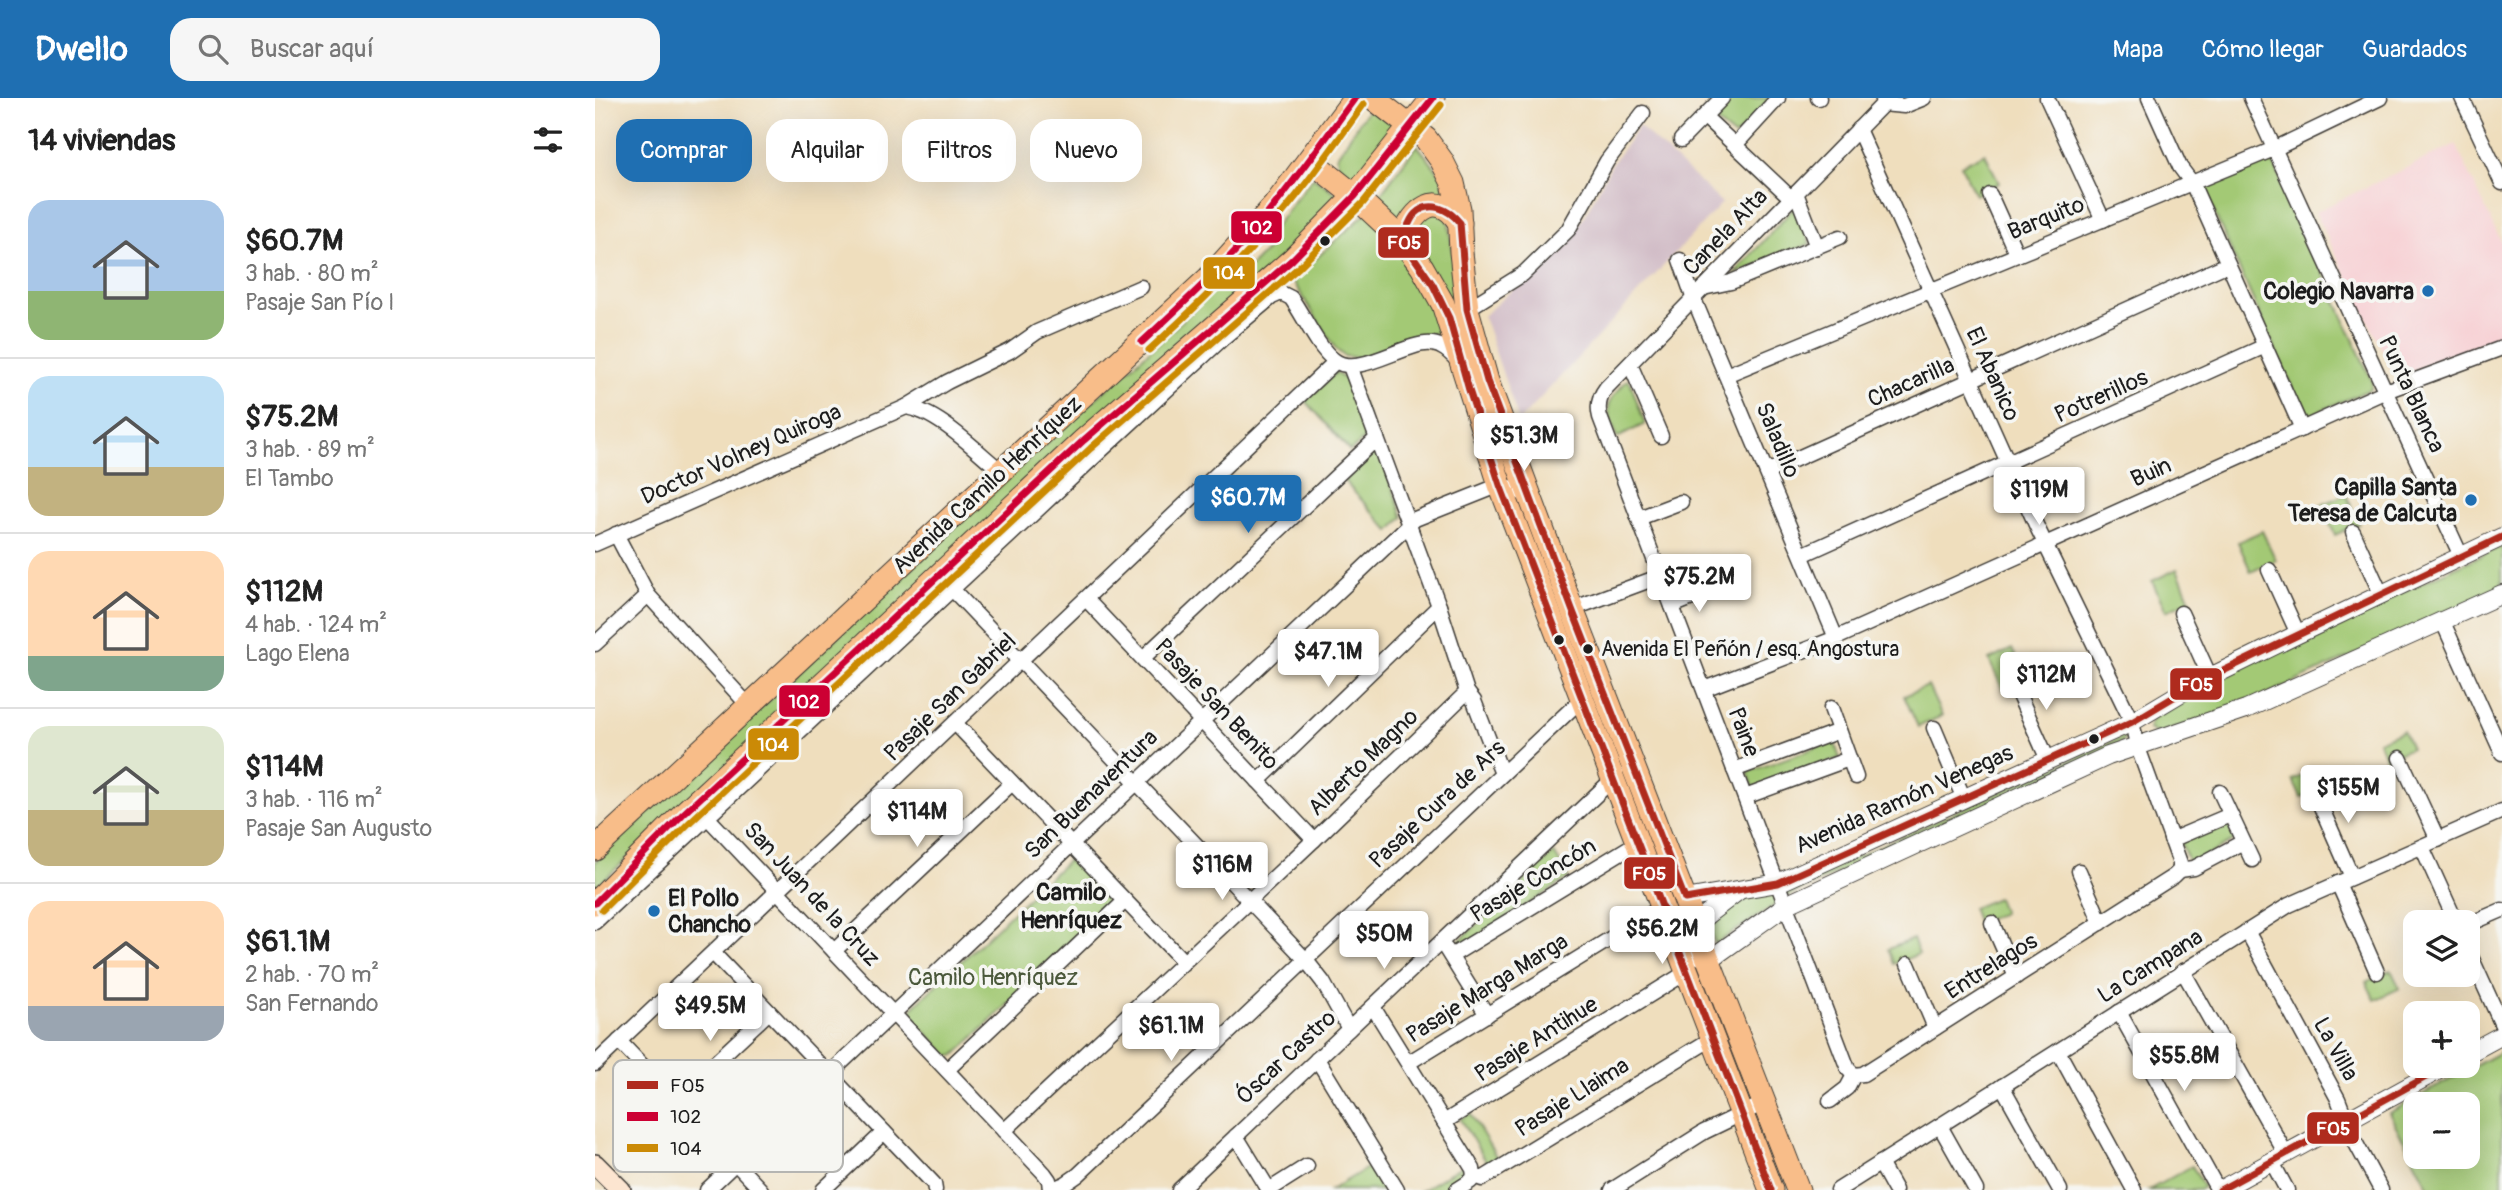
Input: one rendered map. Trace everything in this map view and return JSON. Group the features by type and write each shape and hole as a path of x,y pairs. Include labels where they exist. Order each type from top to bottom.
{"main road":[{"name":"Avenida Camilo Henríquez","path":"595,849 1209,278 1268,214 1355,98"},
{"path":"1373,98 1429,142 1448,172 1457,195 1467,309 1487,381 1571,609 1798,1190"},
{"name":"Avenida Camilo Henríquez","path":"595,902 675,822 1074,449 1271,280 1355,196 1433,98"},
{"path":"1310,160 1355,196 1402,240 1443,304 1500,485 1713,1038 1767,1188"},
{"path":"1402,240 1415,214 1427,207 1443,208 1452,213 1460,223"},
{"path":"595,1164 621,1190"}],"street":[{"path":"1681,140 1722,98"},
{"path":"1735,145 1778,98"},
{"path":"1886,101 1904,106 1924,98"},
{"path":"2047,98 2103,219"},
{"path":"2149,98 2181,167 2192,183 2302,429"},
{"name":"Punta Blanca","path":"2251,98 2462,556"},
{"name":"Barquito","path":"1726,375 2274,149 2380,98"},
{"path":"2462,98 2502,183"},
{"name":"Canela Alta","path":"1599,401 1603,392 1698,292 1886,101"},
{"path":"1467,309 1523,274 1568,230 1607,161 1643,113"},
{"path":"1705,117 1793,195 1817,247"},
{"name":"El Abanico","path":"1858,129 2008,462 2132,722 2137,745 2180,863 2180,870"},
{"path":"1990,195 2017,255"},
{"path":"1698,292 1731,282 1840,237"},
{"name":"Saladillo","path":"1680,260 1698,292 1726,375 1836,638"},
{"name":"Chacarilla","path":"1767,472 2228,264"},
{"name":"Doctor Volney Quiroga","path":"595,544 906,407 947,382 1010,351 1037,332 1141,287"},
{"path":"595,922 1223,338 1272,297 1285,293 1291,298 1335,362 1350,366 1429,344 1447,351 1463,367"},
{"name":"Potrerillos","path":"1802,555 2265,346"},
{"name":"Buin","path":"1704,689 1836,638 2386,391 2502,348"},
{"name":"Pasaje San Gabriel","path":"595,1065 1335,362"},
{"path":"1630,364 1661,436"},
{"path":"1350,366 1410,524 1467,692 1474,701 1502,774"},
{"name":"Paine","path":"1599,401 1600,417 1849,1072 1854,1075"},
{"path":"906,407 930,415 942,423 1001,471"},
{"path":"1143,659 1377,438"},
{"path":"1500,485 1515,488 1531,499"},
{"name":"San Buenaventura","path":"843,1061 1410,524 1420,516 1500,485"},
{"path":"1639,518 1681,502"},
{"path":"2353,532 2381,594"},
{"path":"616,534 647,595 749,706"},
{"name":"Avenida Ramón Venegas","path":"1685,899 1778,883 2132,722 2210,677 2502,537"},
{"path":"2269,570 2298,634"},
{"path":"1571,609 1661,576"},
{"path":"952,589 1305,959 1323,982 1349,1029"},
{"path":"1672,606 1712,590"},
{"name":"Avenida Ramón Venegas","path":"1709,960 1786,905 2137,745 2246,709 2502,594"},
{"path":"595,644 647,595"},
{"name":"Pasaje San Benito","path":"1086,598 1314,840"},
{"path":"1258,780 1439,606"},
{"path":"2181,613 2210,677"},
{"path":"2441,620 2502,754"},
{"name":"Pasaje Cura de Ars","path":"1050,1190 1078,1175 1601,682"},
{"path":"2017,691 2048,760"},
{"name":"Alberto Magno","path":"1004,1131 1314,840 1467,692"},
{"path":"1831,708 1856,777"},
{"path":"955,723 1184,962"},
{"path":"1934,727 1964,799"},
{"path":"1734,770 1839,731"},
{"name":"Óscar Castro","path":"1179,1190 1614,778 1627,748"},
{"path":"2400,758 2438,839"},
{"path":"1745,797 1849,759"},
{"path":"834,951 1012,782"},
{"path":"2220,792 2252,860"},
{"path":"2318,800 2352,877"},
{"name":"La Campana","path":"1838,1190 2290,905 2502,811"},
{"path":"2171,840 2230,815"},
{"name":"San Juan de la Cruz","path":"707,817 1047,1176 1050,1190"},
{"name":"Pasaje Concón","path":"1451,956 1638,842"},
{"name":"Entrelagos","path":"1830,1101 1847,1088 1854,1075 1863,1074 2175,876 2180,870 2194,868 2243,842"},
{"path":"2422,847 2451,910"},
{"path":"2079,871 2101,923"},
{"path":"2338,883 2377,972"},
{"name":"Avenida Ramón Venegas","path":"1676,944 1738,891"},
{"path":"947,1070 1125,901"},
{"name":"Pasaje Marga Marga","path":"1408,1063 1663,907"},
{"path":"2480,919 2502,910"},
{"path":"1992,923 2016,976"},
{"name":"La Villa","path":"2247,931 2338,1099 2353,1138 2381,1190"},
{"path":"1441,941 1487,1014"},
{"path":"1676,944 1709,960"},
{"path":"713,953 815,1060"},
{"path":"1908,964 1935,1028"},
{"path":"2183,971 2279,1158 2287,1190"},
{"name":"Pasaje Antihue","path":"1444,1122 1687,972"},
{"path":"2480,977 2502,1025"},
{"path":"1373,1006 1473,1169 1474,1176"},
{"path":"718,1060 769,1012"},
{"path":"2119,1012 2219,1190 2424,1078"},
{"path":"2480,1047 2502,1035"},
{"name":"Pasaje Llaima","path":"1457,1190 1474,1176 1482,1179 1713,1038"},
{"path":"619,1041 637,1060"},
{"path":"2058,1051 2134,1190"},
{"path":"1317,1059 1397,1190"},
{"path":"2002,1086 2060,1190"},
{"path":"843,1089 933,1184 935,1190"},
{"path":"1612,1190 1704,1132 1764,1103"},
{"path":"1940,1126 1976,1190"},
{"path":"843,1171 884,1132"},
{"path":"1236,1136 1269,1190 1307,1166"},
{"path":"1880,1163 1895,1190"},
{"name":"San Buenaventura","path":"707,1190 726,1172"},
{"path":"744,1172 761,1190"},
{"path":"823,1190 842,1172"}],"shaded area":[{"path":"1639,126 1722,203 1519,421 1483,316 1569,239 1612,164"},
{"name":"Colegio Navarra","path":"2456,144 2502,244 2502,337 2404,375 2394,374 2315,212"}],"green space":[{"path":"1730,98 1771,98 1735,137 1711,118"},
{"path":"1376,108 1401,120 1365,176 1354,178 1338,164 1337,156 1366,112"},
{"path":"1417,145 1442,176 1463,324 1361,358 1344,356 1336,349 1292,280 1366,213"},
{"path":"1985,153 1999,183 1975,195 1961,165"},
{"path":"2264,161 2274,164 2372,381 2371,389 2313,414 2303,412 2205,192 2207,185"},
{"path":"1313,177 1344,199 595,888 595,862 1230,274 1244,273 1269,248 1263,242"},
{"path":"1797,204 1810,244 1733,275"},
{"path":"1336,372 1344,378 1353,378 1373,432 1350,451 1306,401"},
{"path":"1627,380 1645,424 1617,438 1609,407"},
{"path":"1378,448 1403,517 1390,531 1344,481"},
{"path":"2346,494 2359,524 2335,535 2321,505"},
{"path":"2262,531 2276,560 2251,572 2238,542"},
{"path":"2502,546 2502,588 2237,708 2158,734 2148,729 2152,719 2219,675"},
{"path":"2177,569 2190,600 2166,611 2152,581"},
{"path":"2012,649 2026,679 2003,690 1989,660"},
{"path":"1928,686 1942,716 1918,727 1904,696"},
{"path":"2403,730 2411,748 2386,759 2378,741"},
{"path":"2121,737 2127,737 2122,742 1792,894 1715,944 1707,923 1754,893 1790,887"},
{"path":"1834,741 1840,758 1754,789 1748,772"},
{"path":"2318,768 2326,786 2301,798 2293,780"},
{"path":"2227,821 2235,840 2199,860 2189,862 2180,841"},
{"path":"1554,853 1569,878 1459,949 1456,944"},
{"name":"Camilo Henríquez","path":"1070,858 1076,858 1112,897 1113,904 954,1056 948,1055 914,1020 911,1014 913,1007"},
{"path":"1997,898 2003,913 1978,923 1972,908"},
{"path":"1913,939 1919,954 1894,964 1888,949"},
{"path":"2391,970 2400,988 2375,1000 2366,982"},
{"path":"2502,1051 2502,1190 2430,1190 2419,1169 2480,1169 2480,1092 2427,1092 2453,1078 2480,1078 2480,1063"},
{"path":"2403,1105 2403,1139 2389,1113"},
{"path":"1470,1113 1499,1161 1489,1166 1460,1119"},
{"path":"1465,1164 1469,1177 1447,1190 1422,1190"},
{"path":"1372,1165 1388,1190 1331,1190"},
{"path":"2192,1166 2204,1187 2199,1190 2149,1190"}],"transit line":[{"name":"102","path":"1142,342 1246,239 1285,192 1355,98"},
{"name":"102","path":"595,903 683,814 1084,440 1292,260 1355,196 1433,98"},
{"name":"104","path":"1149,350 1209,293 1266,232 1304,186 1364,104"},
{"name":"104","path":"602,910 690,822 1091,448 1299,267 1363,203 1441,105"},
{"name":"F05","path":"1771,1190 1500,485 1449,318 1433,285 1402,240 1415,214 1427,207 1439,208 1460,223 1467,309 1487,381 1685,899 1778,883 2132,722 2194,685 2502,537"},
{"name":"F05","path":"2220,1190 2424,1078"}],"place":[{"name":"Colegio Navarra","path":"2428,291"},
{"name":"Capilla Santa Teresa de Calcuta","path":"2471,500"},
{"name":"Avenida El Peñón / esq. Angostura","path":"1588,649"},
{"name":"El Pollo Chancho","path":"654,911"}],"district":[{"name":"Camilo Henríquez","path":"1071,906"}]}
